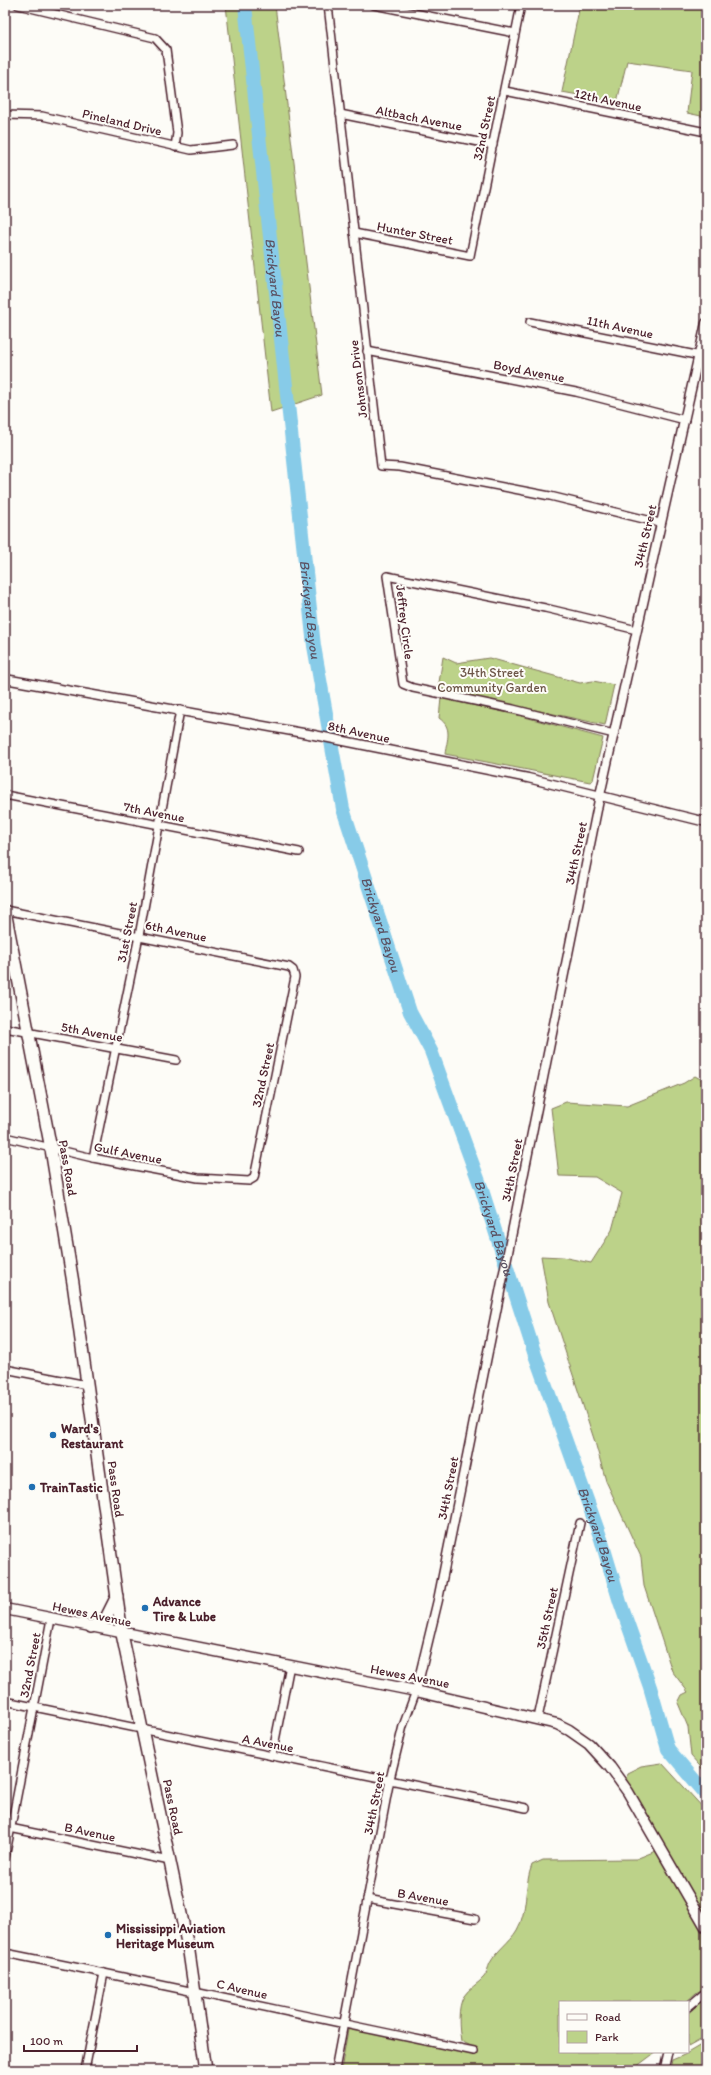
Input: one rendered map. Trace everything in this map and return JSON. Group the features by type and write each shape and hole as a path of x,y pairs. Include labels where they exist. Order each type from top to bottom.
{"main road":[{"name":"Pass Road","path":"5,910 51,1149 73,1283 122,1634 196,1991 206,2070"},
{"path":"91,1627 106,1618 117,1596"},
{"name":"Hewes Avenue","path":"5,1609 122,1634 290,1665 416,1691 538,1718 570,1730 589,1744 603,1758 628,1792 706,1927"}],"street":[{"path":"18,5 155,38 166,50 177,133 175,147"},
{"name":"Johnson Drive","path":"328,5 381,466 400,467 550,496 660,523"},
{"path":"374,5 515,33"},
{"name":"32nd Street","path":"470,256 505,91 521,5"},
{"name":"12th Avenue","path":"505,91 706,132"},
{"name":"Altbach Avenue","path":"340,114 493,145"},
{"name":"Pineland Drive","path":"5,115 42,116 192,150 233,145"},
{"name":"Hunter Street","path":"354,233 470,256"},
{"name":"11th Avenue","path":"530,322 703,356"},
{"name":"34th Street","path":"335,2070 390,1779 403,1726 416,1691 438,1600 600,795 660,523 685,420 703,356 706,323"},
{"name":"Boyd Avenue","path":"367,351 576,392 685,420"},
{"name":"Jeffrey Circle","path":"614,734 512,708 413,688 402,684 387,576 545,608 637,630"},
{"name":"8th Avenue","path":"5,679 314,735 600,795 706,822"},
{"name":"31st Street","path":"93,1158 139,936 180,710"},
{"name":"7th Avenue","path":"5,795 299,852"},
{"name":"6th Avenue","path":"5,910 288,967 293,970"},
{"name":"32nd Street","path":"249,1181 254,1178 295,977 293,970"},
{"name":"5th Avenue","path":"5,1028 176,1060"},
{"name":"Gulf Avenue","path":"5,1137 93,1158 198,1178 249,1181"},
{"path":"5,1369 87,1385"},
{"name":"35th Street","path":"538,1718 580,1523"},
{"name":"32nd Street","path":"5,1858 8,1827 35,1707 51,1619"},
{"path":"272,1756 290,1665"},
{"name":"A Avenue","path":"5,1701 526,1808"},
{"name":"B Avenue","path":"8,1827 170,1861"},
{"name":"B Avenue","path":"367,1899 475,1918"},
{"name":"C Avenue","path":"5,1953 196,1991 343,2025 474,2051"},
{"path":"85,2070 104,1973"},
{"path":"689,2006 706,1992"},
{"path":"664,2070 668,2053"}],"green space":[{"path":"226,5 275,5 322,395 271,412"},
{"path":"580,5 706,5 706,117 687,113 692,70 627,61 617,102 562,92"},
{"name":"34th Street Community Garden","path":"443,657 456,663 489,658 580,683 593,681 614,685 605,725 438,689"},
{"name":"34th Street Community Garden","path":"441,698 521,716 603,738 593,780 590,782 445,754 448,730 439,718"},
{"path":"695,1076 706,1082 706,1773 691,1756 688,1727 678,1703 682,1695 688,1692 672,1671 644,1586 641,1557 606,1481 595,1442 549,1302 541,1256 562,1257 591,1263 612,1230 622,1193 595,1177 559,1176 551,1108 566,1102 627,1106 684,1083"},
{"path":"662,1763 706,1811 706,1915 626,1781 627,1773 641,1766"},
{"path":"658,1850 706,1933 706,1987 687,2001 559,2001 559,2053 655,2053 632,2070 341,2070 348,2030 351,2028 476,2054 477,2049 461,2041 459,2018 460,2006 464,1996 485,1976 493,1958 517,1930 523,1915 532,1865 543,1860 636,1859"},
{"path":"706,1998 706,2036 689,2045 689,2013 698,2003"},
{"path":"706,2042 706,2070 670,2070 672,2060"}],"waterway":[{"name":"Brickyard Bayou","path":"245,5 314,646 343,809 410,1012 431,1051 481,1187 535,1355 601,1539 620,1602 650,1687 668,1749 706,1794"}],"place":[{"name":"Ward's Restaurant","path":"53,1435"},
{"name":"TrainTastic","path":"32,1487"},
{"name":"Advance Tire & Lube","path":"145,1608"},
{"name":"Mississippi Aviation Heritage Museum","path":"108,1935"}]}
